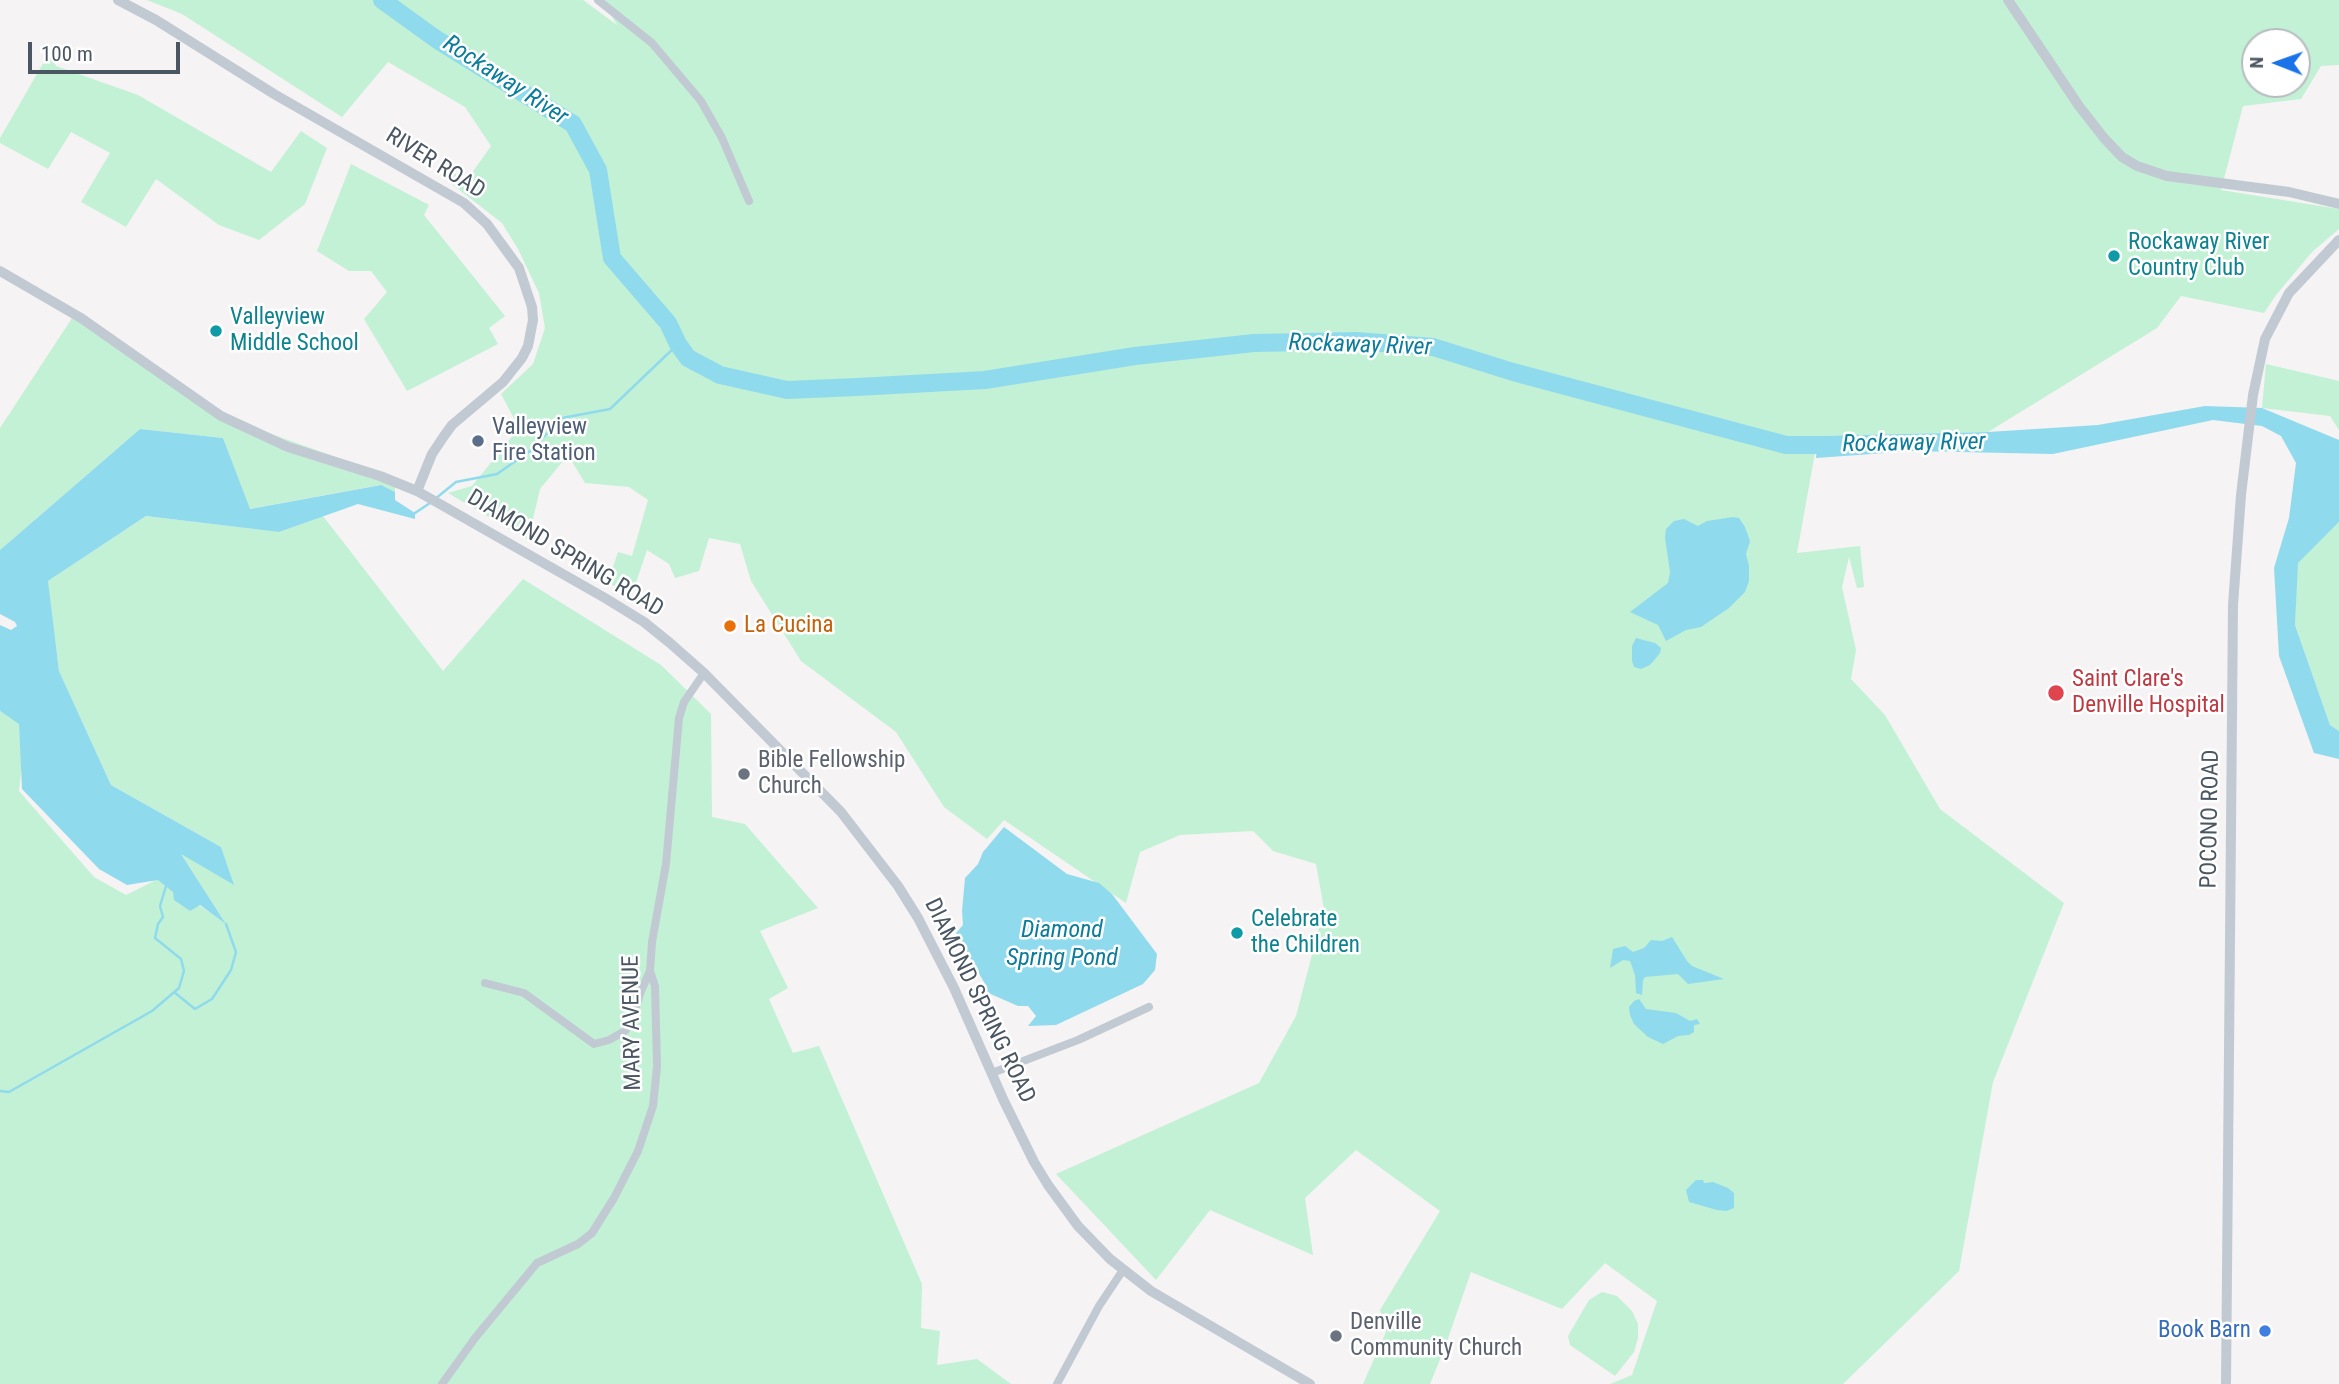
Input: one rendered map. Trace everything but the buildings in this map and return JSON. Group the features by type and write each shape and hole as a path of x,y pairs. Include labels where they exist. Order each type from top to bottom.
{"street":[{"name":"RIVER ROAD","path":"118,0 156,20 274,94 464,203 487,223 519,268 532,307 533,320 528,346 503,382 452,425 444,436 432,454 422,494"},
{"path":"598,0 652,43 701,101 722,138 749,201"},
{"path":"2008,0 2079,106 2122,157 2137,166 2167,176 2289,192 2339,204"},
{"name":"POCONO ROAD","path":"2226,1384 2233,605 2248,434 2261,354 2274,319 2290,293 2339,240"},
{"name":"DIAMOND SPRING ROAD","path":"0,271 81,318 220,416 288,447 380,476 422,494 630,612 670,643 704,673 841,812 879,859 923,928 954,988 1019,1132 1048,1185 1078,1226 1123,1270 1151,1292 1310,1384"},
{"name":"MARY AVENUE","path":"442,1384 475,1338 537,1263 578,1244 592,1233 638,1151 653,1106 657,1067 655,986 650,971 652,942 666,864 679,718 684,702 704,673"},
{"path":"485,983 524,993 594,1044 609,1040 625,1031 650,971"},
{"path":"992,1073 1079,1040 1149,1007"},
{"path":"1057,1384 1099,1306 1123,1270"}],"green space":[{"path":"147,0 583,0 617,25 602,0 2339,0 2339,65 2321,66 2311,82 2311,28 2241,28 2241,98 2302,98 2243,106 2221,190 2339,209 2339,229 2312,252 2264,313 2181,296 2157,328 1988,432 1818,436 1797,553 1860,546 1864,587 1857,588 1849,557 1842,587 1856,650 1851,679 1885,715 1940,809 2064,903 1993,1082 1959,1271 1843,1384 1610,1384 1632,1375 1657,1301 1605,1263 1562,1309 1471,1272 1430,1384 1363,1384 1386,1332 1380,1310 1440,1211 1356,1150 1305,1198 1313,1255 1210,1210 1156,1280 1056,1174 1259,1083 1296,1016 1324,909 1316,864 1273,851 1253,831 1180,835 1140,852 1126,903 1004,820 987,839 944,807 896,732 801,661 751,581 740,544 709,538 699,571 675,578 669,564 647,550 631,597 608,582 618,552 632,556 648,500 629,487 585,483 568,455 540,489 528,540 448,493 472,486 519,428 501,394 533,364 545,328 539,293 502,223 444,178 449,170 467,180 491,146 465,107 388,62 342,117 182,14"},
{"path":"49,53 56,66 138,95 271,172 301,131 327,148 305,204 259,240 219,225 156,179 126,227 81,202 110,153 71,132 48,169 0,143 0,138"},
{"path":"351,164 429,205 424,215 505,316 489,328 498,344 407,391 364,319 387,292 371,271 349,271 317,251"},
{"path":"76,312 226,418 395,478 395,492 380,485 249,509 223,438 140,429 0,550 0,428"},
{"path":"2266,364 2339,381 2339,430 2330,416 2262,408"},
{"path":"146,516 279,532 323,516 443,671 523,579 661,665 711,714 712,817 745,824 818,908 760,931 788,988 769,999 793,1053 819,1046 922,1284 921,1328 940,1331 937,1365 977,1359 1011,1384 0,1384 0,711 19,723 22,764 19,791 94,877 126,895 158,879 225,922 180,853 233,884 221,847 111,785 59,671 55,641 49,633 48,581"},
{"path":"2339,522 2339,731 2330,725 2295,625 2297,563"},
{"path":"1602,1292 1617,1296 1632,1311 1638,1324 1634,1352 1615,1376 1570,1345 1568,1336 1589,1300"}],"water":[{"path":"2205,406 2262,408 2339,440 2339,522 2298,563 2295,625 2330,725 2339,731 2339,759 2314,753 2279,656 2274,568 2289,518 2296,463 2281,436 2262,426 2213,420 2053,454 1913,451 1816,458 1818,436 1988,432 2098,425"},
{"path":"140,429 223,438 250,509 381,485 395,492 395,500 415,513 415,519 358,504 279,532 146,516 48,581 59,671 111,785 221,847 234,885 181,854 226,924 200,905 190,911 174,900 173,892 158,880 127,885 99,869 22,789 19,724 0,711 0,625 11,630 17,626 15,622 0,614 0,550"},
{"path":"1739,518 1750,541 1746,554 1749,581 1745,592 1729,608 1701,627 1686,630 1666,641 1658,625 1630,612 1668,583 1670,572 1666,529 1674,521 1684,519 1698,526 1707,521"},
{"path":"1636,638 1655,643 1661,648 1650,665 1641,669 1634,667 1632,661 1632,646"},
{"name":"Diamond Spring Pond","path":"1004,827 1067,874 1099,883 1112,894 1157,954 1155,970 1143,984 1056,1025 1028,1026 1036,1016 1028,1006 1018,1006 986,992 985,984 956,933 963,925 965,878"},
{"path":"1672,937 1692,966 1724,979 1688,984 1678,974 1645,977 1642,995 1636,993 1635,975 1630,961 1623,960 1610,968 1613,949 1625,946 1633,952 1644,948 1651,940 1662,941"},
{"path":"1639,999 1646,1009 1676,1013 1690,1021 1697,1019 1700,1024 1694,1025 1694,1032 1689,1035 1678,1036 1663,1044 1648,1037 1634,1024 1629,1007"},
{"path":"1696,1180 1713,1182 1728,1188 1734,1193 1734,1208 1717,1210 1689,1202 1686,1190"}],"waterway":[{"name":"Rockaway River","path":"382,0 436,39 573,124 598,170 612,258 668,323 688,358 720,375 787,390 857,387 985,380 1135,356 1254,343 1356,341 1433,347 1513,372 1786,445 1841,445"},
{"path":"435,499 456,482 497,474 530,451 562,418 610,409 678,344"},
{"path":"415,513 430,503"},
{"path":"0,1091 9,1092 152,1011 179,988 184,971 181,959 155,938 158,924 163,917 160,906 166,886"},
{"path":"174,992 195,1009 212,999 231,970 236,952 226,924"}],"place":[{"name":"Rockaway River Country Club","path":"2114,256"},
{"name":"Valleyview Middle School","path":"216,331"},
{"name":"Valleyview Fire Station","path":"478,441"},
{"name":"La Cucina","path":"730,626"},
{"name":"Saint Clare's Denville Hospital","path":"2056,693"},
{"name":"Bible Fellowship Church","path":"744,774"},
{"name":"Celebrate the Children","path":"1237,933"},
{"name":"Book Barn","path":"2265,1331"},
{"name":"Denville Community Church","path":"1336,1336"}]}
